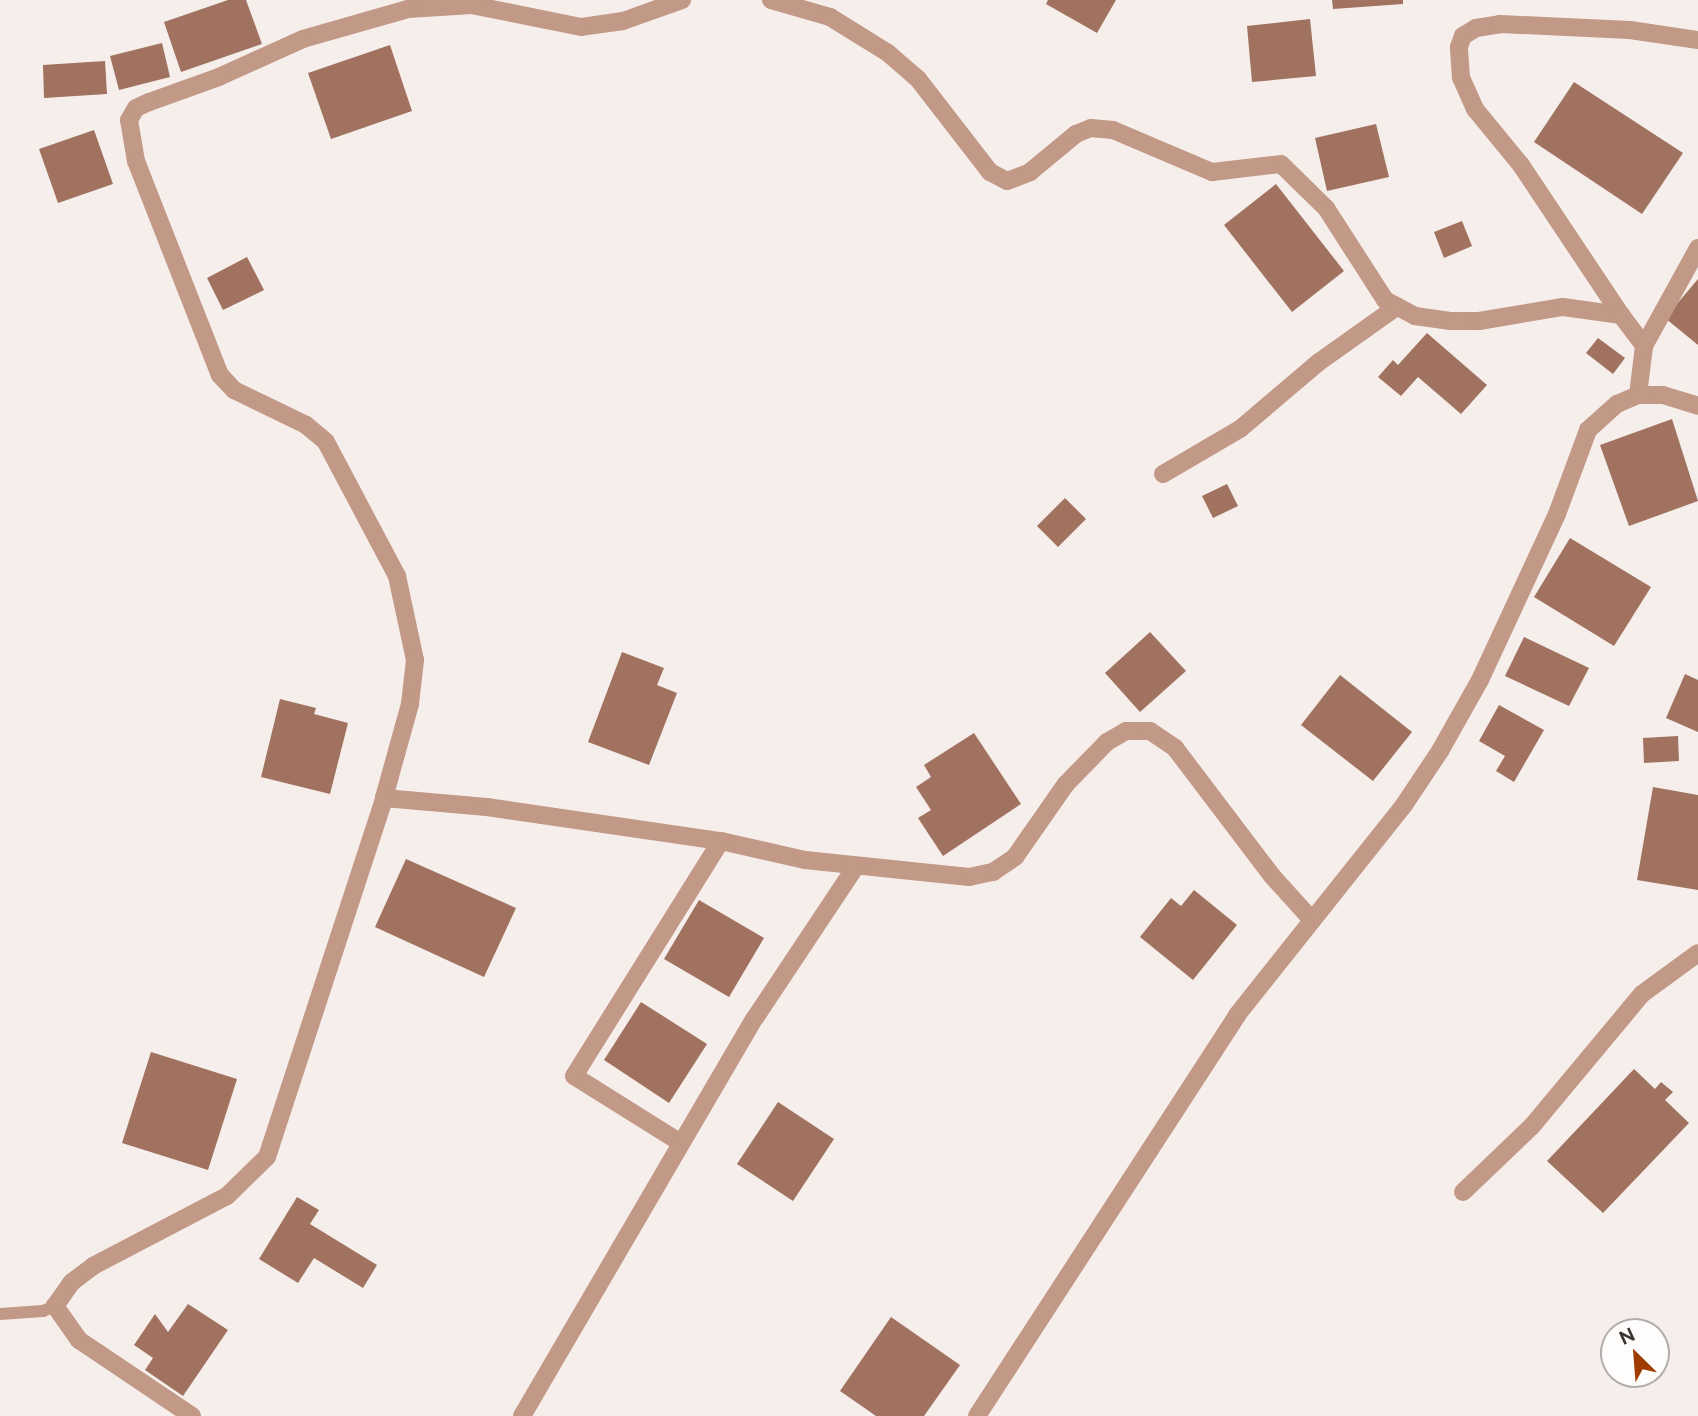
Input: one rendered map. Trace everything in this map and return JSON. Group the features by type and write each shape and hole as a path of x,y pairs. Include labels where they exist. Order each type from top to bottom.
{"street":[{"path":"192,1416 79,1340 55,1306 72,1282 93,1266 227,1196 267,1157 384,797 410,704 415,660 397,576 326,442 306,425 234,390 220,375 136,161 129,120 136,108 219,78 303,39 408,9 472,5 581,27 623,21 682,0"},
{"path":"771,0 830,17 888,53 918,79 990,172 1007,181 1030,172 1076,134 1091,128 1113,130 1212,172 1266,162 1287,166 1326,208 1372,284 1395,308 1450,321 1479,321 1563,307 1621,315"},
{"path":"1644,346 1521,165 1475,109 1461,78 1461,41 1476,28 1500,24 1630,30 1698,40"},
{"path":"1639,395 1644,346 1698,248"},
{"path":"1163,474 1240,429 1319,362 1395,308"},
{"path":"977,1416 1230,1025 1404,805 1440,751 1480,680 1553,523 1588,430 1617,404 1639,395 1663,395 1698,406"},
{"path":"384,797 487,807 721,841 856,866 960,877 993,872 1021,849 1086,760 1116,736 1139,729 1161,736 1175,748 1273,877 1312,920"},
{"path":"681,1143 574,1076 721,841"},
{"path":"522,1416 755,1018 856,866"},
{"path":"1463,1192 1532,1126 1642,994 1698,953"}],"lane":[{"path":"0,1314 44,1311 55,1306"}],"building":[{"path":"228,0 246,0 262,44 181,72 164,22"},
{"path":"1048,0 1116,0 1097,33 1046,4"},
{"path":"1332,0 1403,0 1403,4 1333,9"},
{"path":"1310,19 1316,76 1252,82 1247,26"},
{"path":"162,43 170,77 119,90 110,56"},
{"path":"390,45 412,111 331,139 308,73"},
{"path":"105,61 107,94 44,98 43,65"},
{"path":"1574,82 1683,153 1642,214 1534,142"},
{"path":"1376,124 1389,177 1327,191 1315,138"},
{"path":"94,130 113,184 58,203 39,149"},
{"path":"1276,184 1344,271 1292,312 1224,225"},
{"path":"1462,221 1472,246 1444,258 1434,232"},
{"path":"247,257 264,290 223,310 207,278"},
{"path":"1698,279 1698,345 1665,318"},
{"path":"1427,333 1487,385 1461,414 1418,377 1401,396 1378,377 1393,360 1398,365"},
{"path":"1598,338 1625,358 1613,374 1586,353"},
{"path":"1672,419 1698,501 1629,526 1600,445"},
{"path":"1227,484 1238,506 1213,518 1202,496"},
{"path":"1065,498 1086,519 1058,547 1037,526"},
{"path":"1570,538 1651,587 1614,646 1534,597"},
{"path":"1150,632 1186,671 1140,712 1105,673"},
{"path":"1524,637 1589,668 1569,706 1505,676"},
{"path":"622,652 664,668 657,685 677,693 649,765 588,742"},
{"path":"1685,674 1698,680 1698,732 1666,718"},
{"path":"1340,675 1412,732 1373,781 1301,725"},
{"path":"280,699 316,708 314,714 348,723 330,794 261,777"},
{"path":"1499,705 1544,730 1514,782 1496,771 1505,756 1479,741"},
{"path":"974,733 1021,804 943,856 918,818 931,810 916,787 931,777 924,765"},
{"path":"1678,736 1679,761 1644,763 1643,738"},
{"path":"1653,787 1698,795 1698,890 1637,880"},
{"path":"406,859 516,908 484,977 375,927"},
{"path":"1194,890 1237,925 1193,980 1140,937 1171,898 1181,906"},
{"path":"699,900 764,938 729,997 664,959"},
{"path":"641,1002 707,1044 669,1103 604,1060"},
{"path":"151,1052 237,1079 208,1170 122,1143"},
{"path":"1634,1069 1655,1089 1661,1082 1673,1092 1665,1100 1689,1123 1603,1213 1547,1161"},
{"path":"778,1102 834,1139 793,1201 737,1164"},
{"path":"297,1197 319,1210 310,1224 377,1265 363,1288 314,1258 298,1283 259,1259"},
{"path":"188,1304 228,1330 183,1396 145,1370 153,1358 134,1345 155,1314 168,1332"},
{"path":"891,1317 960,1365 924,1416 876,1416 840,1391"}]}
